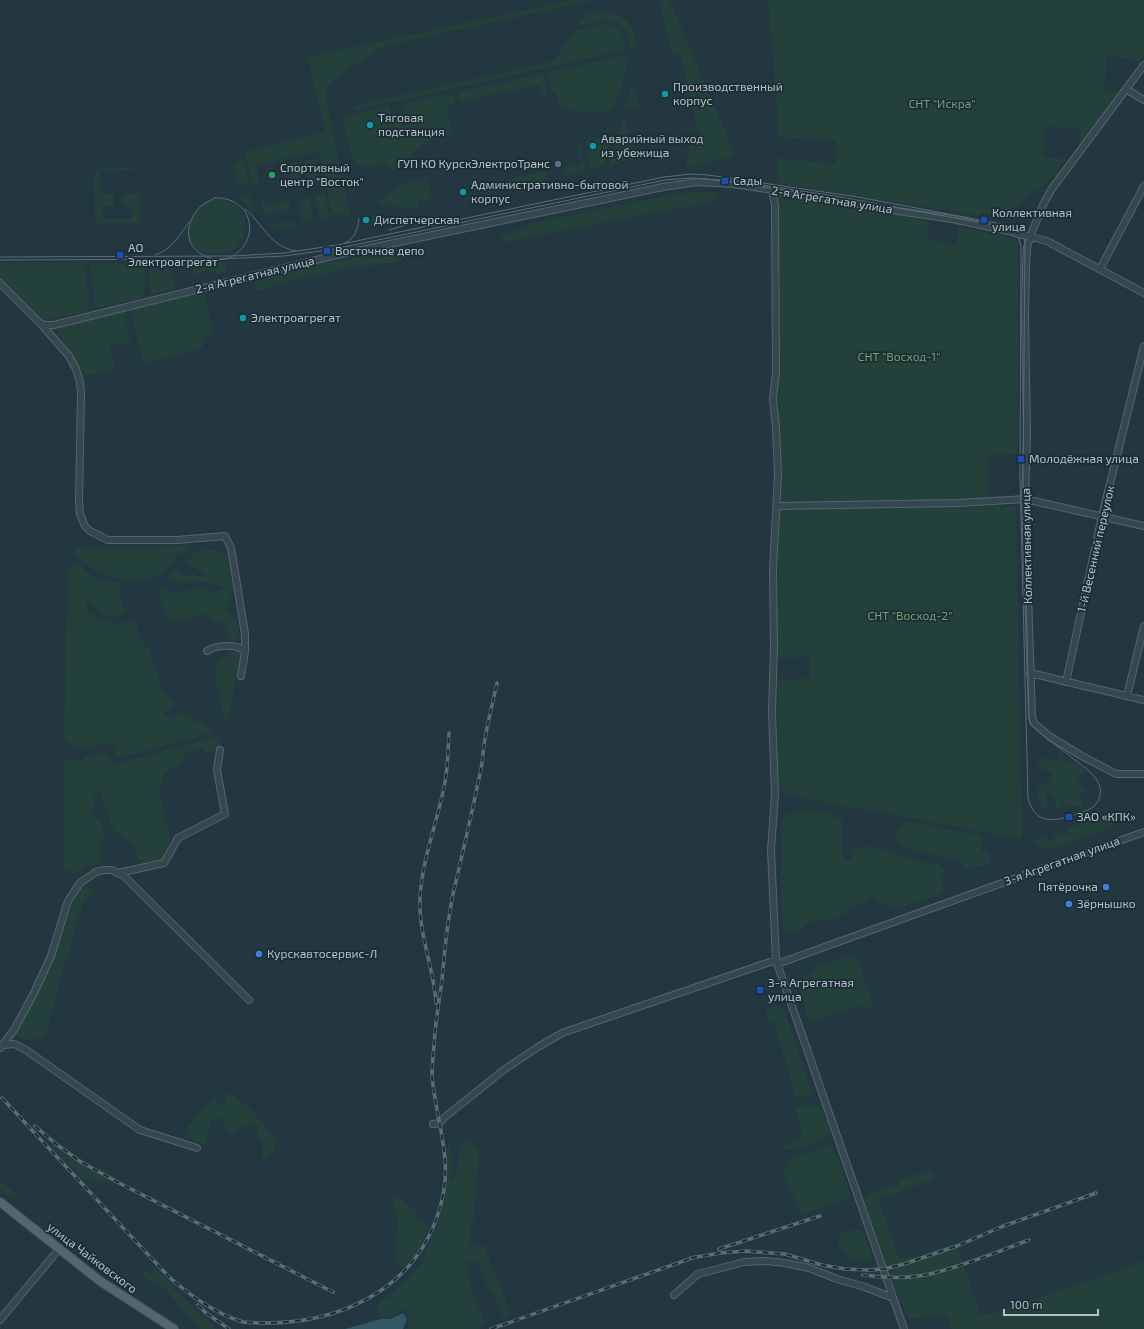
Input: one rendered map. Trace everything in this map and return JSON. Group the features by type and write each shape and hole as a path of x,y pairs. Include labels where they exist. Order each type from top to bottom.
{"main road":[{"name":"улица Чайковского","path":"0,1202 100,1281 174,1329"}],"street":[{"name":"Коллективная улица","path":"1143,774 1116,774 1080,755 1038,728 1032,717 1025,499 1027,434 1025,310 1027,248 1029,237 1043,205 1051,190 1144,65"},
{"path":"1126,89 1144,100"},
{"name":"2-я Агрегатная улица","path":"41,324 54,325 325,257 663,187 697,182 733,184 831,199 952,219 1009,231 1052,244 1144,293"},
{"path":"1100,269 1144,186"},
{"path":"772,190 775,206 776,372 774,399 778,474 773,570 774,647 772,712 775,794 771,850 776,962 904,1329"},
{"path":"0,283 41,324 69,356 76,369 80,382 81,393 80,514 85,526 90,531 108,540 177,540 225,536 231,548 245,634 245,652 242,676"},
{"name":"1-й Весенний переулок","path":"1066,682 1102,516 1144,346"},
{"path":"777,506 958,503 1025,499 1144,526"},
{"path":"1127,696 1144,626"},
{"path":"207,650 223,646 242,648 245,652"},
{"path":"1030,673 1144,700"},
{"path":"118,873 164,863 178,838 226,814 217,770 220,750"},
{"name":"3-я Агрегатная улица","path":"433,1124 439,1123 505,1069 562,1033 776,962 1144,832"},
{"path":"1,1047 14,1030 42,976 51,956 68,901 80,883 96,872 104,870 112,870 124,876 249,1000"},
{"path":"1,1047 15,1044 26,1050 140,1130 197,1148"},
{"path":"0,1320 59,1250"},
{"path":"674,1295 698,1274 744,1262 766,1261 810,1268 837,1279 866,1287 894,1298"}],"green space":[{"path":"572,0 596,0 384,46 335,78 328,86 325,94 350,216 344,217 343,213 332,215 319,151 282,159 283,162 280,163 279,160 256,165 260,186 254,187 245,152 325,132 308,57"},
{"path":"659,0 669,0 736,156 686,168 690,139 699,136 681,54 674,55 668,39"},
{"name":"СНТ \"Искра\"","path":"768,0 1144,0 1144,56 1139,63 1133,59 1107,56 1104,90 1119,92 1080,145 1079,129 1044,126 1044,157 1068,159 1043,186 1004,215 1000,216 982,213 981,216 777,183 777,158 835,164 836,141 778,137 778,117"},
{"path":"599,11 614,14 626,21 631,26 636,39 635,47 631,48 626,33 622,27 616,23 604,21 577,26 587,14"},
{"path":"606,24 614,27 620,32 624,40 624,49 621,51 353,111 355,107 360,104 551,62 562,50 574,31"},
{"path":"622,56 627,57 629,61 616,102 611,108 597,113 589,113 559,106 557,96 551,90 547,72"},
{"path":"544,73 547,92 542,99 539,85 460,102 459,93 462,91"},
{"path":"633,82 639,106 626,108"},
{"path":"448,94 453,96 455,102 447,108 452,134 425,141 393,171 384,162 363,167 354,160 348,145 343,117 389,106 392,116 403,113 402,110 405,103"},
{"path":"624,115 634,159 609,166"},
{"path":"608,135 610,142 603,163 598,168 591,169 585,145 586,142 598,139"},
{"path":"577,146 580,146 586,171 566,174 564,167 581,164"},
{"path":"315,159 320,181 309,184 304,161"},
{"path":"244,160 249,183 238,185 233,163"},
{"path":"298,162 303,185 293,187 288,164"},
{"path":"105,167 134,168 133,170 105,171 102,169"},
{"path":"97,171 99,174 100,191 104,194 114,194 114,206 103,206 103,219 132,219 132,206 123,206 123,194 140,194 141,214 139,214 139,223 95,223 94,174"},
{"path":"546,171 547,176 545,180 541,182 491,192 488,191 485,185"},
{"path":"427,177 432,199 418,201 419,207 402,208 376,203 399,185"},
{"path":"692,192 719,193 716,201 506,242 499,237 534,223 660,197"},
{"name":"СНТ \"Восход-1\"","path":"777,193 835,202 928,221 929,240 957,245 957,226 1018,240 1018,454 988,455 988,499 778,504 779,369"},
{"path":"249,194 253,212 239,196"},
{"path":"325,194 330,217 320,219 315,196"},
{"path":"309,197 313,220 303,222 298,199"},
{"path":"264,198 266,206 289,201 291,209 264,215 260,199"},
{"path":"216,199 224,200 237,207 242,212 244,218 244,233 241,241 235,249 229,253 204,253 190,243 188,239 187,230 192,216 200,205"},
{"path":"370,214 384,217 409,217 373,226"},
{"path":"290,221 294,224 296,230 267,226"},
{"path":"403,249 398,262 365,266 284,282 262,290 257,290 254,288 255,280 260,277 284,270"},
{"path":"214,261 217,263 223,262 227,264 226,271 216,274 203,271 198,277 195,278 192,276 192,273 199,262"},
{"path":"84,262 89,306 88,310 85,312 52,319 44,319 0,276 0,263"},
{"path":"133,262 143,262 145,286 141,298 96,308 90,263 118,263 118,265 133,265"},
{"path":"154,267 159,272 167,269 171,271 176,288 153,294 150,293 149,271"},
{"path":"200,290 204,294 214,334 206,336 202,348 143,364 131,310 132,308"},
{"path":"125,310 130,342 110,346 115,369 84,375 58,333 59,328"},
{"name":"СНТ \"Восход-2\"","path":"1016,506 1022,839 838,805 778,792 778,680 810,678 809,657 778,658 778,509"},
{"path":"189,546 184,553 176,554 175,561 162,575 136,581 124,580 107,575 89,566 74,553 75,548"},
{"path":"198,549 214,550 226,554 233,591 225,610 235,614 240,639 232,641 224,626 207,614 171,623 160,602 159,592 163,587 176,593 201,588 215,593 222,588 209,582 182,583 168,580 173,569 183,575 206,576 186,562"},
{"path":"75,562 91,575 104,582 119,583 122,605 127,610 122,614 117,616 107,615 102,613 88,601 86,605 89,613 102,620 113,623 136,623 142,642 150,649 162,691 174,704 162,716 184,713 194,717 195,723 203,723 214,732 127,756 117,756 113,742 77,750 64,740 68,568"},
{"path":"228,653 241,653 227,724 221,710 219,690 216,683 216,664"},
{"path":"217,736 220,737 220,747 215,752 207,754 203,749 191,752 184,755 183,761 165,773 160,790 165,822 169,832 169,842 166,855 162,861 142,865 138,860 131,843 116,832 112,827 108,808 103,804 103,795 98,791 93,797 94,808 89,812 102,824 104,838 100,846 102,857 99,865 87,866 80,873 72,874 68,869 63,869 64,759 83,760 87,756 93,756 101,752 107,754 113,765 162,752 165,748 172,746 175,748"},
{"path":"1059,750 1063,753 1065,761 1077,764 1086,772 1076,778 1086,790 1084,794 1079,793 1083,803 1082,806 1067,808 1062,800 1061,809 1056,809 1056,800 1053,799 1048,792 1046,793 1047,808 1045,810 1040,803 1037,788 1040,788 1040,785 1048,781 1052,775 1049,771 1038,765 1039,759 1041,757 1045,760 1049,758 1053,760 1058,759"},
{"path":"799,810 831,814 842,820 843,860 850,860 854,849 863,846 877,848 924,863 939,863 945,871 941,881 944,893 893,910 873,897 831,921 810,921 798,932 785,932 781,926 781,821 787,815"},
{"path":"1101,819 1110,820 1114,823 1114,827 1057,847 1043,850 1036,844 1035,840 1044,835 1049,840 1055,838 1055,834 1061,832 1064,835 1069,833 1068,828 1081,823"},
{"path":"903,822 912,822 982,836 981,850 991,856 988,865 967,868 957,860 904,847 897,843 896,832"},
{"path":"86,887 93,890 82,906 45,1037 22,1039 15,1035 49,969 78,891"},
{"path":"852,954 857,958 874,1006 862,1010 859,1005 811,1022 806,1012 800,988 806,977 818,966"},
{"path":"775,1006 782,1008 787,1016 812,1092 806,1097 796,1098 774,1022 769,1023 765,1011"},
{"path":"232,1094 256,1115 276,1140 275,1148 269,1158 262,1159 263,1142 258,1136 257,1128 250,1124 240,1127 231,1134 222,1126 224,1120 222,1117 211,1121 205,1144 197,1143 187,1134 188,1127 208,1103 215,1098 220,1105 225,1104 225,1095"},
{"path":"807,1104 817,1107 823,1112 830,1130 824,1140 786,1151 783,1146 803,1138 795,1108"},
{"path":"448,1141 452,1156 451,1183 455,1178 461,1143 469,1141 474,1144 479,1151 474,1217 470,1232 470,1244 484,1246 511,1314 504,1319 493,1293 485,1282 478,1262 467,1261 469,1283 485,1323 480,1326 481,1329 407,1329 410,1319 405,1309 392,1316 380,1316 377,1305 407,1279 422,1262 441,1214 445,1196"},
{"path":"53,1144 78,1162 110,1181 100,1183 84,1180 50,1146"},
{"path":"831,1145 844,1174 851,1197 802,1215 783,1176 789,1159"},
{"path":"931,1170 934,1179 878,1199 900,1260 920,1255 956,1242 979,1311 975,1313 992,1314 1144,1261 1144,1329 952,1329 946,1314 909,1319 896,1291 864,1200 867,1195 899,1184 899,1180"},
{"path":"0,1181 17,1195 14,1200 0,1189"},
{"path":"396,1195 418,1213 417,1223 423,1220 429,1227 411,1261 402,1268 395,1257 398,1215 392,1204"},
{"path":"858,1230 864,1233 872,1259 866,1262 857,1261 844,1255 843,1250 839,1249 839,1235 846,1231"},
{"path":"155,1269 159,1271 187,1301 217,1329 200,1329 169,1293 157,1282 151,1283 142,1276 146,1270 152,1274"}],"water":[{"path":"403,1313 407,1319 403,1329 345,1329 381,1319 391,1319"}],"tram line":[{"path":"0,257 233,256 284,253 337,245 664,177 691,174 708,175 858,197 1012,226 1021,233 1024,237 1025,243 1023,476 1029,717 1030,723 1033,727 1094,776 1100,788 1100,796 1096,804 1088,810 1061,819 1052,820 1045,819 1038,815 1032,809 1028,798 1020,476 1021,247 1018,234 1003,228 983,223 886,206 737,183 690,178 665,180 335,249 284,256 219,259 0,260"},
{"path":"215,198 223,198 236,203 246,213 250,226 247,240 241,250 231,257 220,260 207,257 196,250 192,246 189,234 191,221 197,210 215,198"},
{"path":"245,209 267,234 279,244 296,251"},
{"path":"389,230 432,217"},
{"path":"345,243 351,239 355,233 359,219"},
{"path":"155,255 166,250 179,237 189,222"}],"railway":[{"path":"2,1098 169,1277 194,1297 222,1314 243,1322 275,1323 307,1319 336,1312 364,1301 388,1285 410,1265 427,1240 439,1211 443,1196 445,1181 445,1158 432,1076 435,1030 451,905 481,769 486,732 497,683"},
{"path":"436,1003 435,990 421,924 420,898 421,883 427,854 445,782 449,733"},
{"path":"35,1126 56,1144 81,1162 121,1184 333,1292"},
{"path":"691,1258 720,1253 746,1251 785,1254 822,1265 845,1269 884,1269 904,1264 957,1246 1001,1227 1096,1193"},
{"path":"719,1249 820,1216"},
{"path":"863,1275 896,1278 930,1274 968,1263 1029,1240"},
{"path":"491,1329 695,1257"},
{"path":"198,1305 206,1313 229,1329"}],"place":[{"name":"Производственный корпус","path":"665,94"},
{"name":"Тяговая подстанция","path":"370,125"},
{"name":"Аварийный выход из убежища","path":"593,146"},
{"name":"ГУП КО КурскЭлектроТранс","path":"558,164"},
{"name":"Спортивный центр \"Восток\"","path":"272,175"},
{"name":"Сады","path":"725,181"},
{"name":"Административно-бытовой корпус","path":"463,192"},
{"name":"Диспетчерская","path":"366,220"},
{"name":"Коллективная улица","path":"984,220"},
{"name":"Восточное депо","path":"327,251"},
{"name":"АО Электроагрегат","path":"120,255"},
{"name":"Электроагрегат","path":"243,318"},
{"name":"Молодёжная улица","path":"1021,459"},
{"name":"ЗАО «КПК»","path":"1069,817"},
{"name":"Пятёрочка","path":"1106,887"},
{"name":"Зёрнышко","path":"1069,904"},
{"name":"Курскавтосервис-Л","path":"259,954"},
{"name":"3-я Агрегатная улица","path":"760,990"}]}
